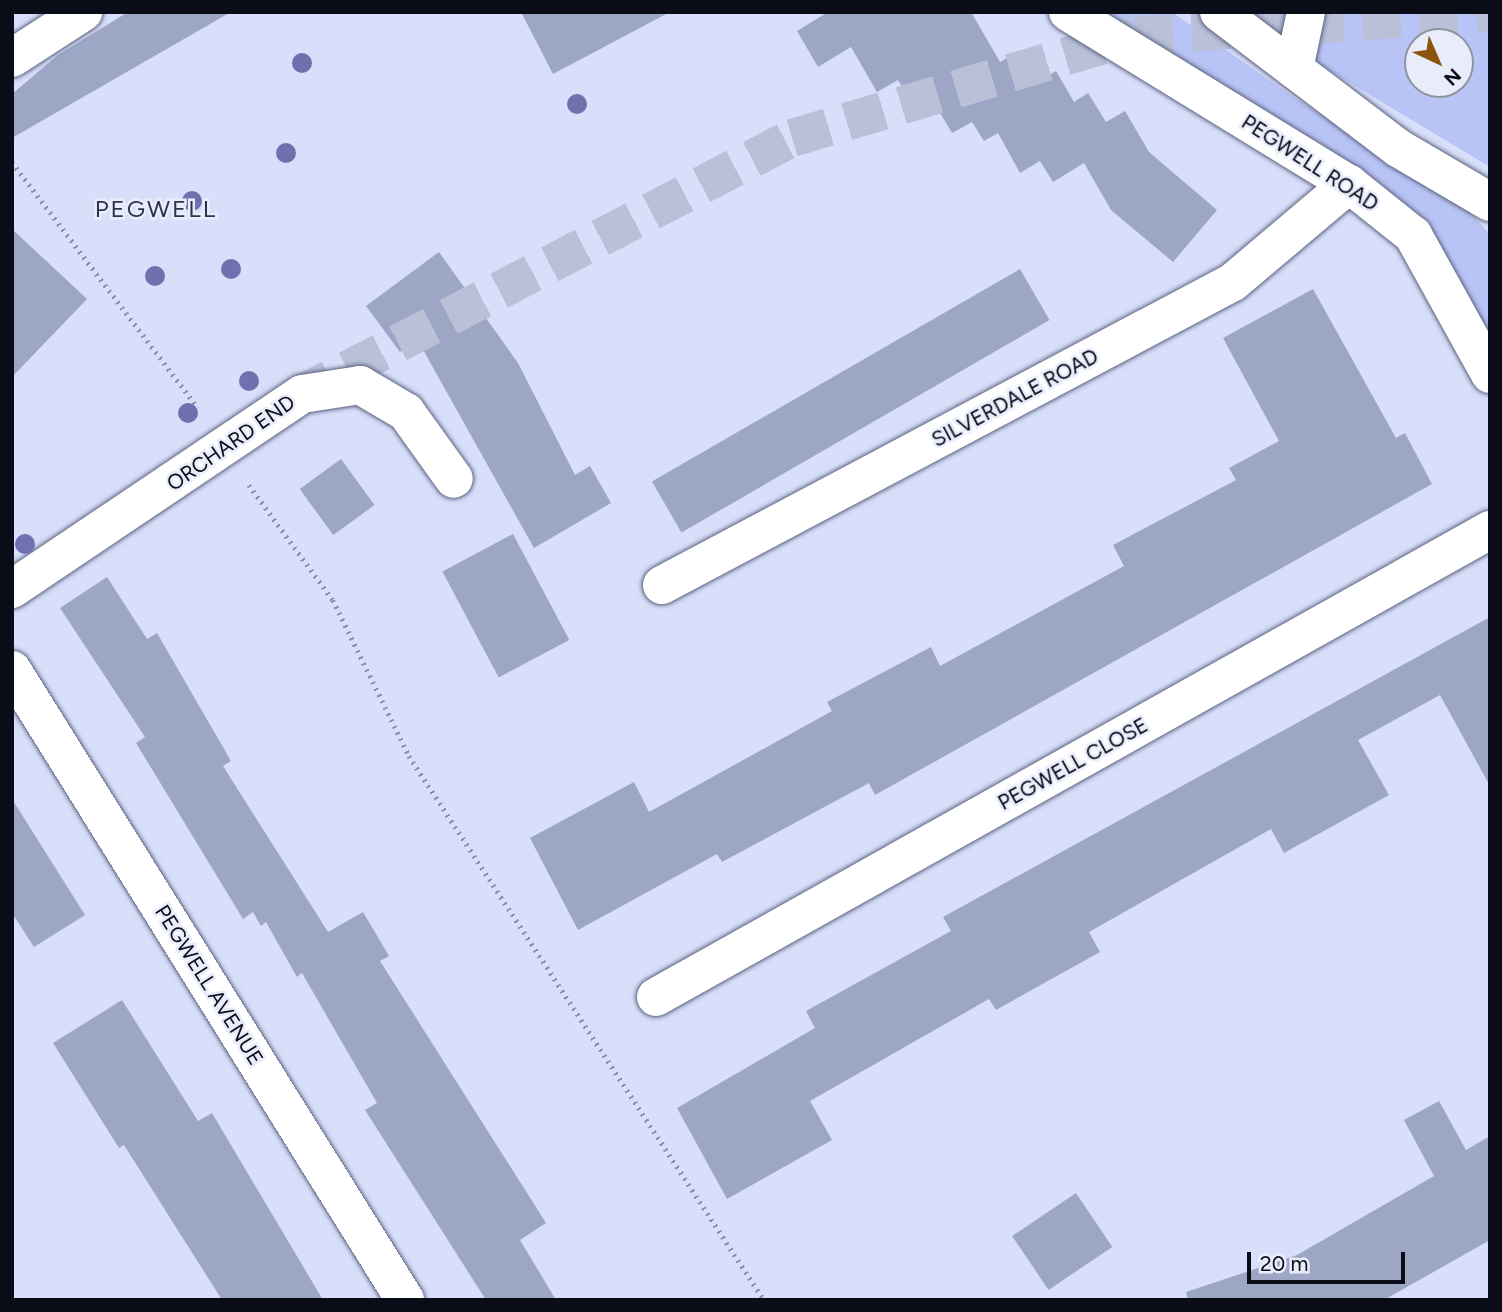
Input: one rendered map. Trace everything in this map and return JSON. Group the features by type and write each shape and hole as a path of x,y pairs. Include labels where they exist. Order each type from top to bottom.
{"street":[{"path":"12,58 83,12"},
{"name":"PEGWELL ROAD","path":"1068,12 1349,184 1413,235 1490,374"},
{"path":"1219,12 1398,148 1490,202"},
{"path":"1294,69 1306,12"},
{"name":"SILVERDALE ROAD","path":"662,584 1233,282 1349,184"},
{"name":"ORCHARD END","path":"12,589 224,450 302,394 360,385 406,412 440,478"},
{"name":"PEGWELL CLOSE","path":"656,997 1490,530"},
{"name":"PEGWELL AVENUE","path":"12,670 405,1300"}],"path":[{"path":"12,162 195,403 224,450 333,600 409,756 764,1300"}],"shaded area":[{"path":"1086,12 1172,12 1293,97 1457,199 1490,234 1490,355 1436,252"},
{"path":"1248,12 1490,12 1490,167 1317,63"}],"building":[{"path":"128,12 231,12 12,138 12,94 58,55"},
{"path":"521,12 670,12 553,74"},
{"path":"828,12 971,12 1000,62 1019,51 1037,82 1056,71 1074,102 1088,93 1106,122 1125,111 1149,152 1217,210 1173,262 1111,210 1084,163 1053,182 1040,161 1020,173 998,133 984,141 972,122 952,133 927,91 910,100 898,80 877,92 851,47 818,67 797,31"},
{"path":"12,229 87,299 12,377"},
{"path":"439,252 518,363 575,475 590,466 611,503 534,548 417,339 400,352 366,306"},
{"path":"1020,269 1050,320 681,533 652,482"},
{"path":"1313,289 1396,438 1405,433 1432,484 875,795 869,783 722,862 717,854 578,930 530,838 634,782 649,812 832,711 827,702 931,647 940,666 1124,566 1113,545 1236,480 1229,468 1279,441 1223,338"},
{"path":"341,459 375,505 333,535 300,489"},
{"path":"513,534 569,640 499,678 442,572"},
{"path":"107,577 147,639 157,633 231,761 223,766 328,932 363,912 389,956 380,961 546,1223 520,1240 556,1300 486,1300 365,1110 377,1103 302,973 297,977 266,922 261,926 253,912 243,919 136,743 145,737 60,608"},
{"path":"1490,617 1490,786 1440,695 1358,740 1389,795 1284,853 1271,829 1089,932 1100,952 996,1010 989,999 810,1101 832,1140 727,1199 677,1108 815,1028 806,1011 951,931 943,917"},
{"path":"12,799 85,915 34,947 12,913"},
{"path":"122,1000 198,1121 212,1113 323,1300 222,1300 124,1145 119,1148 53,1043"},
{"path":"1439,1101 1466,1150 1490,1136 1490,1240 1384,1300 1188,1300 1186,1292 1297,1255 1434,1176 1404,1120"},
{"path":"1076,1193 1112,1247 1049,1290 1012,1236"}],"tunnel":[{"path":"297,396 792,138 1135,36 1490,13"}],"district":[{"name":"PEGWELL","path":"156,209"}]}
